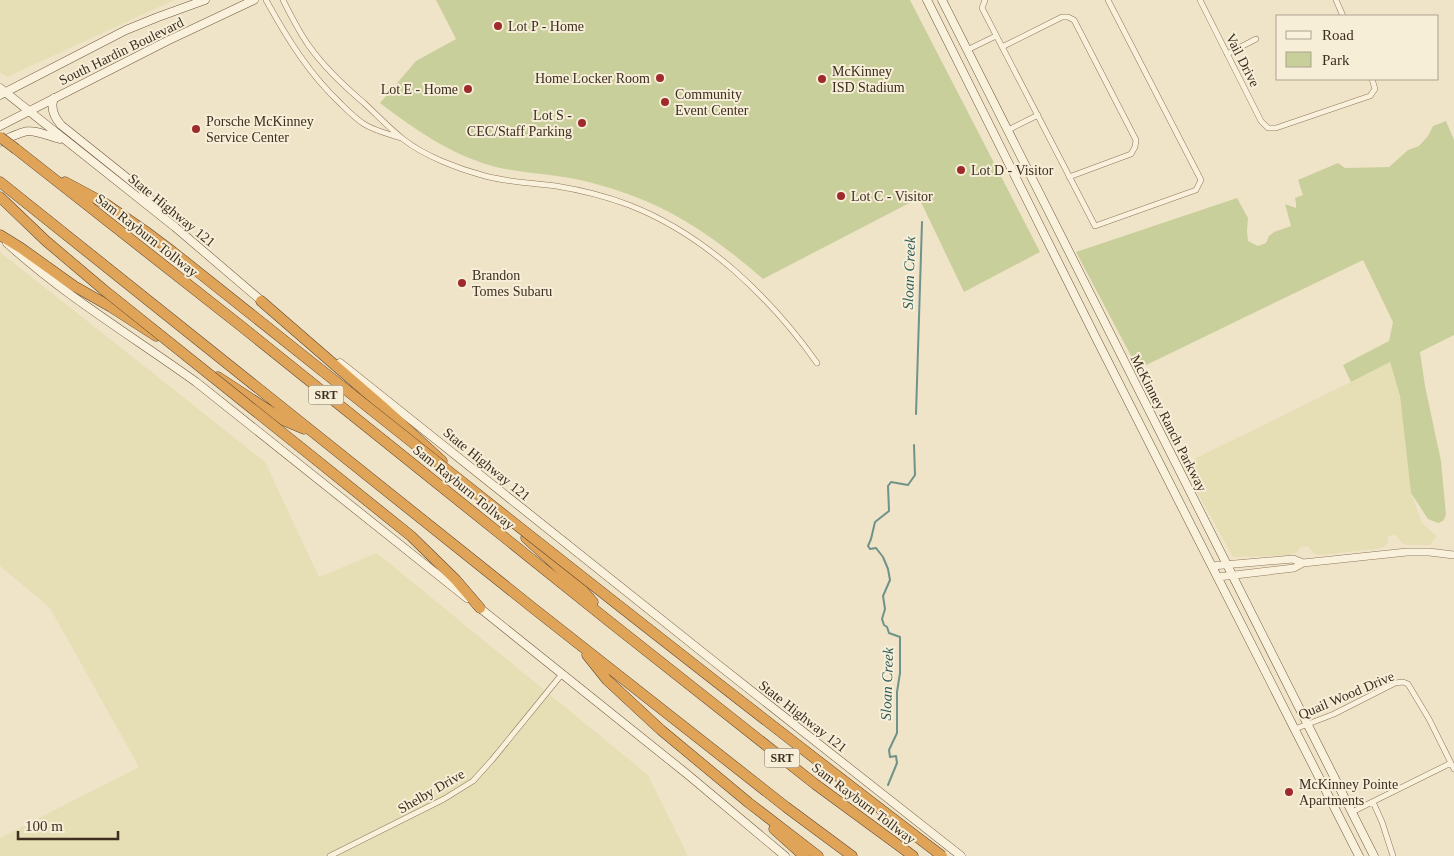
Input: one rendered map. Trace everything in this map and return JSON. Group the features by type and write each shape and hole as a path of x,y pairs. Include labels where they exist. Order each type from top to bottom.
{"highway":[{"name":"Sam Rayburn Tollway","path":"0,137 241,326 815,784 913,856"},
{"path":"41,170 106,204 173,252 576,572 826,768 942,856"},
{"name":"SRT","path":"0,182 577,642 786,807 852,856"},
{"path":"0,197 46,241 104,290 411,536 456,580 480,608"},
{"path":"0,236 21,248 74,286 119,312 285,421 316,435"},
{"path":"261,301 382,406 580,587 610,622"},
{"path":"577,642 607,680 661,730 749,803 818,856"},
{"path":"749,803 783,838 804,856"}],"main road":[{"name":"South Hardin Boulevard","path":"2,92 143,23 205,0"},
{"name":"South Hardin Boulevard","path":"0,126 167,41 254,0"},
{"name":"McKinney Ranch Parkway","path":"927,0 1359,856"},
{"name":"McKinney Ranch Parkway","path":"942,0 1374,856"},
{"path":"955,56 967,50"},
{"name":"State Highway 121","path":"2,92 29,111 175,227 261,301 961,856"},
{"path":"54,98 53,112 61,125 141,189 175,227"},
{"path":"0,143 29,130 66,142"},
{"path":"0,236 87,308 196,382 687,774 785,856"}],"street":[{"path":"266,0 300,57 337,100 366,125 403,139 438,158 472,172 498,179 594,193 633,206 659,219 699,244 743,278 774,309 817,363"},
{"path":"283,0 303,37 318,57 346,87 403,139"},
{"path":"985,0 982,8 1095,226 1196,190 1201,180 1108,0"},
{"name":"Vail Drive","path":"1200,0 1261,122 1268,128 1276,128 1370,96 1375,89 1372,80"},
{"path":"1336,0 1344,15"},
{"path":"1002,47 1062,17 1074,20 1136,140 1131,154 1069,177"},
{"path":"967,50 996,36"},
{"path":"1227,54 1256,39"},
{"path":"1008,130 1038,115"},
{"path":"1218,577 1294,568 1303,563 1407,552 1454,555"},
{"path":"1212,566 1293,559 1303,563"},
{"name":"Shelby Drive","path":"330,856 444,799 464,787 486,767 562,674"},
{"name":"Quail Wood Drive","path":"1295,729 1348,708 1395,684 1406,682 1429,719 1453,766"},
{"path":"1352,812 1453,766"},
{"path":"1373,802 1393,856"}],"shaded area":[{"path":"0,0 174,0 7,77 0,72"},
{"path":"0,252 265,462 319,577 377,553 648,775 688,856 0,856 0,838 139,767 50,608 0,566"},
{"path":"1390,362 1400,396 1411,493 1422,523 1437,536 1430,545 1408,545 1402,543 1396,535 1388,536 1388,542 1384,547 1376,549 1319,555 1313,553 1308,546 1301,547 1297,552 1290,555 1233,557 1182,465"}],"green space":[{"path":"436,0 910,0 1040,252 964,292 919,198 763,279 702,232 651,203 590,182 500,168 467,157 422,133 380,103 416,61 456,39"},
{"path":"1446,121 1454,140 1454,335 1420,352 1425,386 1441,461 1446,515 1443,521 1438,523 1428,519 1411,493 1400,396 1390,362 1351,382 1343,365 1389,341 1393,322 1363,260 1138,369 1076,252 1237,198 1248,218 1248,241 1258,246 1266,243 1269,236 1274,232 1291,226 1285,204 1296,208 1295,198 1303,195 1298,180 1338,163 1345,168 1389,167 1408,150 1419,146 1428,136 1433,126"}],"waterway":[{"name":"Sloan Creek","path":"916,414 922,222"},
{"name":"Sloan Creek","path":"888,785 897,763 896,756 890,757 889,750 897,733 900,637 889,633 882,619 885,609 883,596 890,580 888,569 883,557 876,548 870,549 868,546 875,522 889,511 888,486 891,482 908,485 915,475 914,445"}],"place":[{"name":"Lot P - Home","path":"498,26"},
{"name":"Home Locker Room","path":"660,78"},
{"name":"McKinney ISD Stadium","path":"822,79"},
{"name":"Lot E - Home","path":"468,89"},
{"name":"Community Event Center","path":"665,102"},
{"name":"Lot S - CEC/Staff Parking","path":"582,123"},
{"name":"Porsche McKinney Service Center","path":"196,129"},
{"name":"Lot D - Visitor","path":"961,170"},
{"name":"Lot C - Visitor","path":"841,196"},
{"name":"Brandon Tomes Subaru","path":"462,283"},
{"name":"McKinney Pointe Apartments","path":"1289,792"}]}
